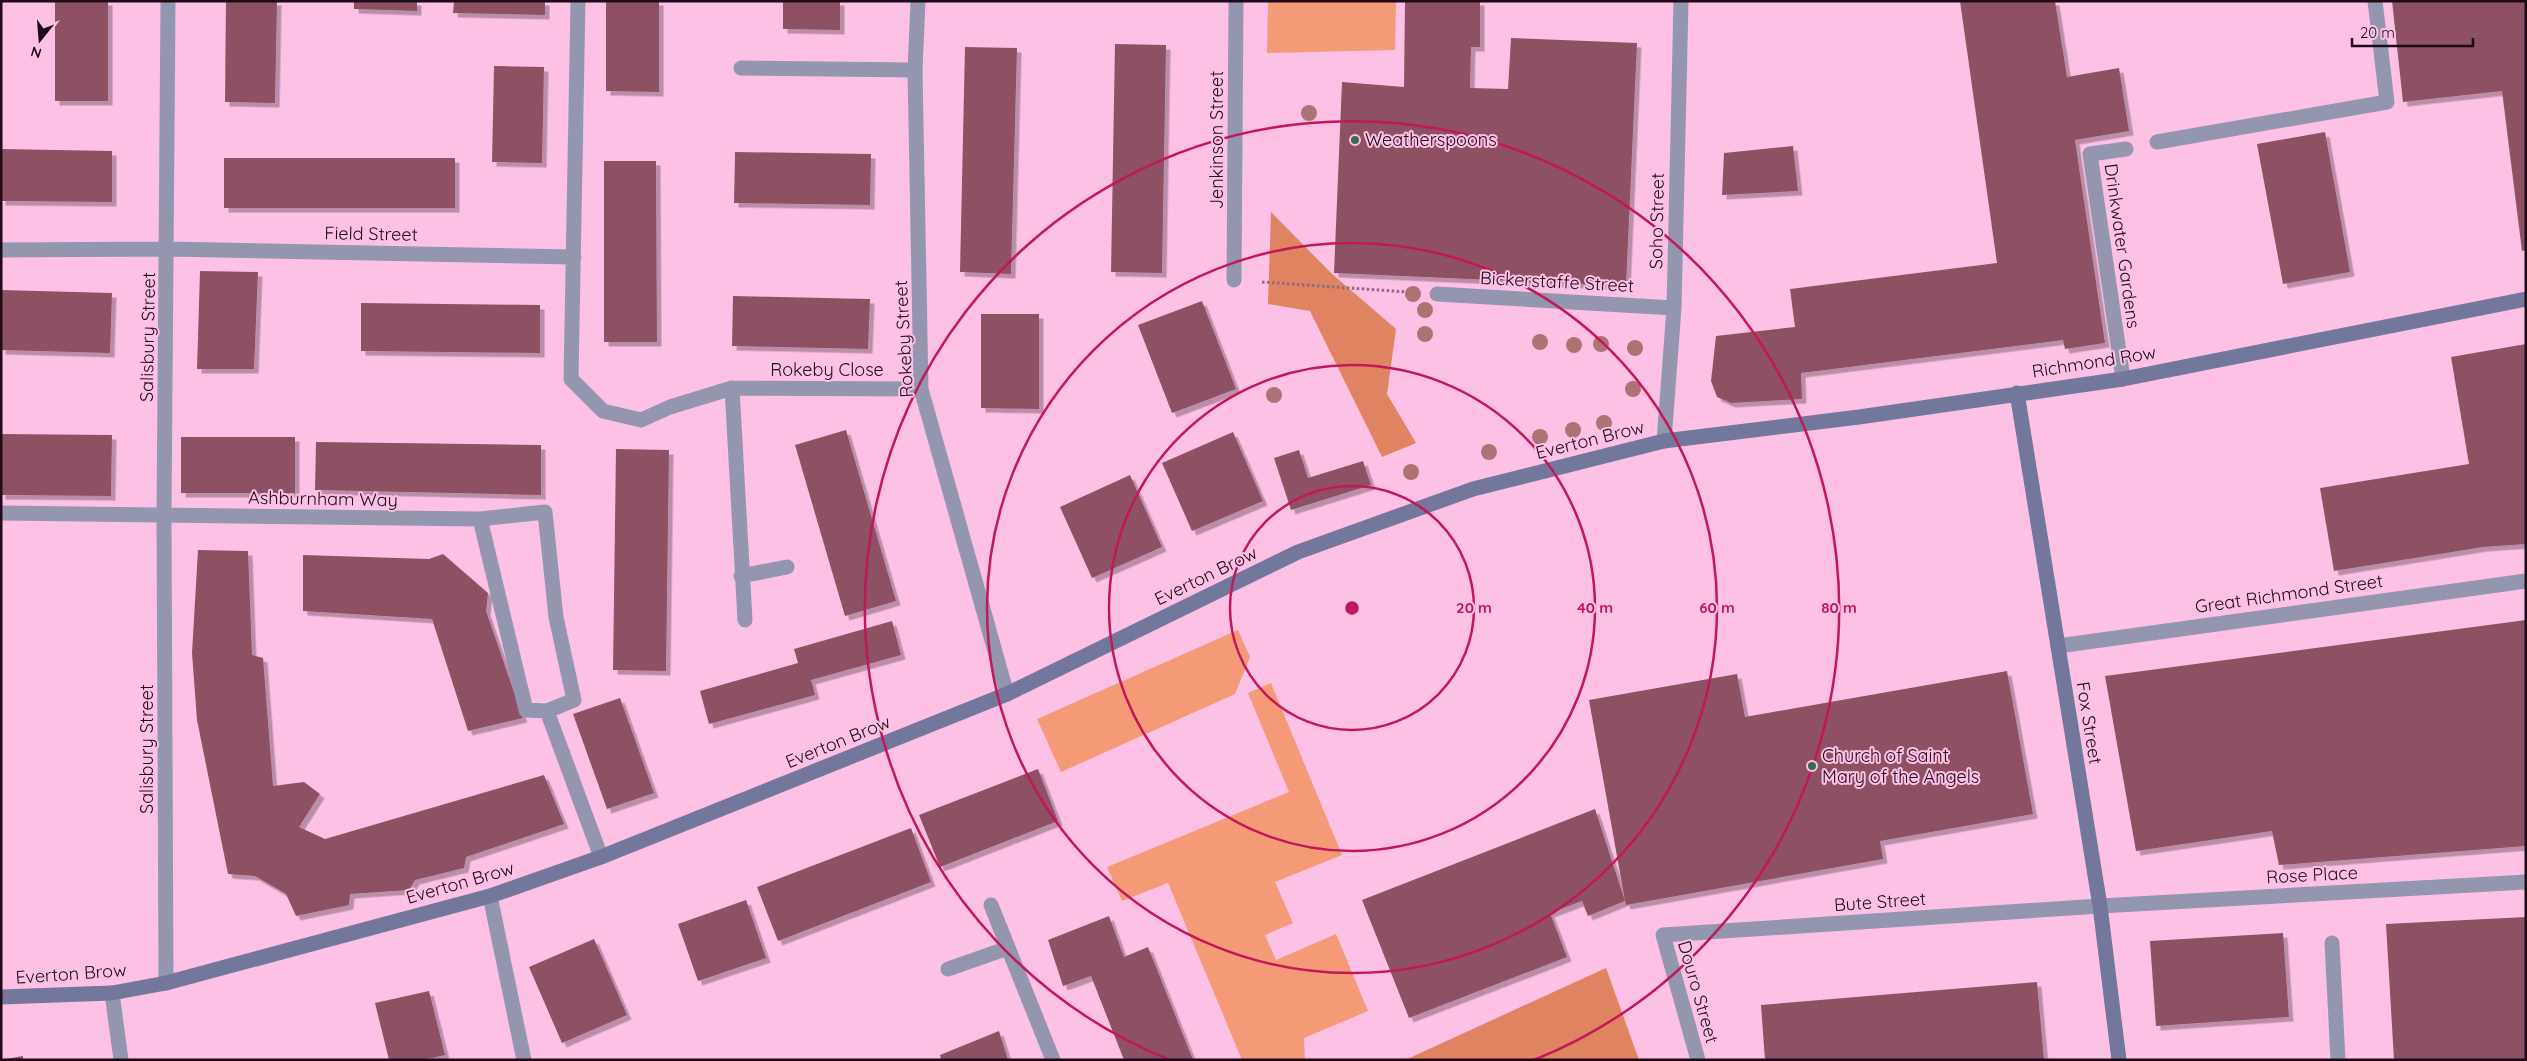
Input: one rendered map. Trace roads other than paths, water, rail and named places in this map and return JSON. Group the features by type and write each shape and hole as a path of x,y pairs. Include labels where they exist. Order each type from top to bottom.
{"street":[{"name":"Salisbury Street","path":"166,983 164,515 168,249 168,1"},
{"path":"574,257 578,1"},
{"name":"Rokeby Street","path":"918,1 915,70 921,389 1007,694"},
{"name":"Jenkinson Street","path":"1234,280 1236,1"},
{"name":"Soho Street","path":"1664,441 1674,308 1680,1"},
{"path":"2156,142 2387,102 2376,1"},
{"path":"740,68 915,70"},
{"name":"Drinkwater Gardens","path":"2123,379 2090,154 2126,149"},
{"name":"Salisbury Street","path":"1,250 168,249"},
{"name":"Field Street","path":"168,249 574,257"},
{"name":"Rokeby Close","path":"574,257 571,379 603,411 641,420 670,408 732,388 921,389"},
{"name":"Bickerstaffe Street","path":"1437,294 1674,308"},
{"name":"Richmond Row","path":"1664,441 1859,417 2123,379 2526,299"},
{"path":"732,388 740,576 744,620"},
{"name":"Fox Street","path":"2017,393 2100,906 2118,1060"},
{"name":"Everton Brow","path":"1,997 112,993 166,983 490,896 601,857 1007,694 1298,552 1473,489 1664,441"},
{"path":"1,512 164,515"},
{"name":"Ashburnham Way","path":"164,515 480,519 546,512 556,617 574,700 547,711"},
{"path":"480,519 526,710 547,711 601,857"},
{"path":"740,576 787,567"},
{"name":"Great Richmond Street","path":"2058,646 2526,580"},
{"name":"Rose Place","path":"2100,906 2526,882"},
{"path":"490,896 524,1060"},
{"path":"991,905 1053,1060"},
{"name":"Bute Street","path":"1663,935 2100,906"},
{"name":"Douro Street","path":"1663,935 1698,1060"},
{"path":"2332,943 2338,1060"},
{"path":"948,968 1008,948"},
{"path":"112,993 121,1060"}],"place":[{"name":"Weatherspoons","path":"1355,140"},
{"name":"Church of Saint Mary of the Angels","path":"1812,766"}]}
